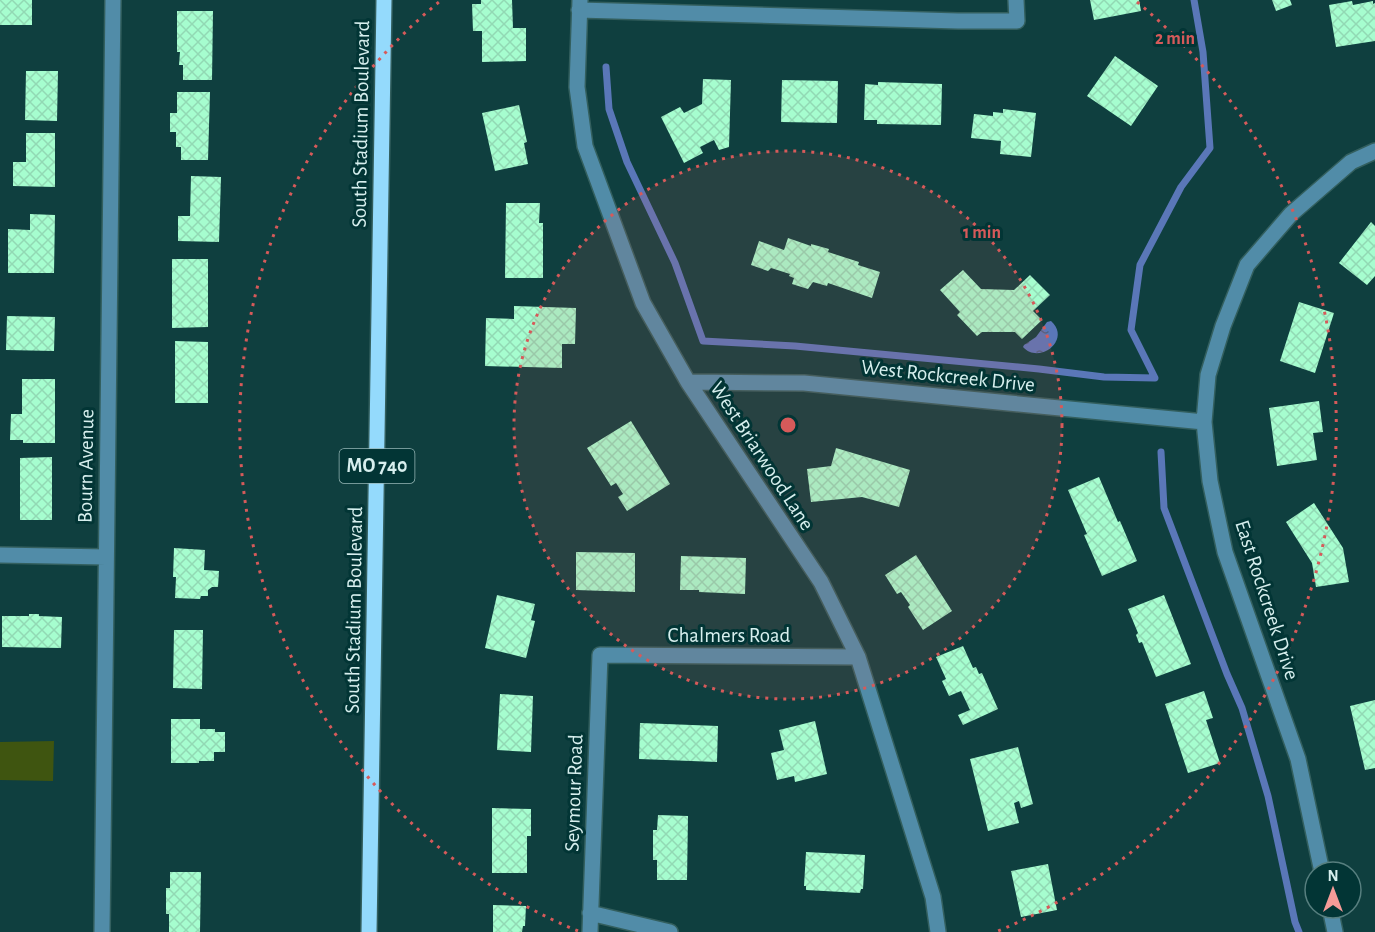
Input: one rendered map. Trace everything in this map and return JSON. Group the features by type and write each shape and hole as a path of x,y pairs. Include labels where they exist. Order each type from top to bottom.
{"main road":[{"name":"South Stadium Boulevard","path":"369,932 384,0"}],"street":[{"name":"Bourn Avenue","path":"102,932 113,0"},
{"path":"580,5 1017,21 1016,0"},
{"name":"West Briarwood Lane","path":"580,5 577,87 585,146 643,303 688,382 821,582 858,657 933,897 938,932"},
{"name":"East Rockcreek Drive","path":"1319,860 1298,759 1225,552 1210,481 1204,422 1208,375 1223,326 1247,265 1291,214 1351,162 1375,151"},
{"name":"West Rockcreek Drive","path":"688,382 804,383 1204,422"},
{"path":"0,555 106,557"},
{"name":"Chalmers Road","path":"600,655 858,657"},
{"name":"Seymour Road","path":"590,932 600,655"},
{"path":"590,913 670,932"}],"green space":[{"path":"54,741 53,781 0,780 0,742"}],"water":[{"path":"1051,321 1058,336 1051,348 1037,353 1030,352 1023,347 1036,337 1047,322"}],"building":[{"path":"0,0 32,0 32,25 0,25"},
{"path":"481,0 512,0 513,28 526,28 526,61 482,62 482,31 473,31 472,4 481,4"},
{"path":"1090,0 1139,0 1141,11 1094,20"},
{"path":"1272,0 1290,0 1292,5 1276,11"},
{"path":"1352,1 1353,5 1373,1 1373,4 1375,3 1375,41 1336,47 1329,5"},
{"path":"177,11 213,11 212,80 183,80 183,65 179,65 180,52 177,52"},
{"path":"1115,56 1158,86 1131,126 1087,96"},
{"path":"26,71 58,71 57,121 25,120"},
{"path":"703,79 731,80 729,147 719,150 714,140 700,147 703,153 684,163 661,117 680,107 684,113 702,104"},
{"path":"782,80 838,81 837,123 781,122"},
{"path":"878,82 942,84 941,125 877,124 877,120 864,120 865,84 878,85"},
{"path":"177,92 210,92 208,160 181,160 181,147 176,147 176,132 170,132 170,113 177,113"},
{"path":"519,105 527,142 524,143 528,164 495,171 482,113"},
{"path":"1003,109 1036,113 1031,157 1000,154 1001,141 971,138 974,114 993,116 993,112 1003,113"},
{"path":"26,133 55,133 55,187 13,186 13,162 26,162"},
{"path":"191,176 221,177 219,242 178,241 178,216 190,216"},
{"path":"506,203 540,203 539,223 543,223 543,278 505,278"},
{"path":"30,214 55,215 54,273 8,273 8,229 30,230"},
{"path":"1371,222 1375,226 1375,276 1367,285 1339,263"},
{"path":"788,238 829,249 828,252 880,272 872,298 828,283 827,286 813,282 808,289 792,284 794,278 789,276 790,274 771,268 768,271 751,265 759,241 784,250"},
{"path":"172,259 208,259 208,327 172,328"},
{"path":"963,270 981,289 1014,290 1030,275 1050,295 1033,311 1042,320 1022,339 1015,332 982,332 977,336 957,315 960,312 940,290"},
{"path":"1299,302 1334,313 1315,373 1280,361"},
{"path":"514,306 576,308 575,344 562,344 562,368 485,366 486,318 514,319"},
{"path":"7,316 55,317 54,351 6,350"},
{"path":"175,341 208,342 208,403 175,403"},
{"path":"22,379 55,379 55,443 23,443 23,440 10,440 11,414 22,414"},
{"path":"1319,401 1323,432 1313,433 1317,460 1277,466 1269,408"},
{"path":"631,421 670,484 627,511 618,497 623,494 616,483 611,486 587,448"},
{"path":"836,448 910,470 899,507 862,497 811,502 807,469 831,466"},
{"path":"52,457 52,520 20,520 20,458"},
{"path":"1099,477 1137,561 1102,576 1068,490"},
{"path":"1314,503 1343,548 1349,582 1316,587 1312,563 1286,522"},
{"path":"174,548 205,550 204,570 219,571 218,587 208,590 208,596 201,596 200,599 175,598"},
{"path":"576,552 635,553 635,592 576,590"},
{"path":"916,555 952,611 923,630 908,607 910,605 901,592 897,594 885,575"},
{"path":"681,556 746,558 745,594 680,590"},
{"path":"497,595 535,604 531,620 535,621 526,658 485,648"},
{"path":"1164,595 1191,664 1156,677 1142,642 1139,643 1136,635 1138,633 1128,609"},
{"path":"29,614 62,617 61,648 2,647 2,616 29,616"},
{"path":"174,630 203,630 202,689 173,688"},
{"path":"963,646 973,668 976,667 979,674 982,673 998,709 963,725 958,715 970,710 961,691 949,696 942,681 946,679 936,657"},
{"path":"1204,691 1213,718 1206,720 1220,763 1188,773 1165,704"},
{"path":"500,694 533,696 531,752 497,750"},
{"path":"1375,700 1375,768 1365,770 1350,706"},
{"path":"171,719 200,719 200,729 225,732 225,752 214,752 214,761 171,763"},
{"path":"815,721 827,774 795,782 794,776 777,780 771,753 784,750 779,730"},
{"path":"640,723 718,726 717,762 639,759"},
{"path":"1018,747 1033,804 1021,808 1019,801 1014,803 1019,823 988,831 970,759"},
{"path":"492,808 531,809 531,836 527,836 527,873 492,873"},
{"path":"658,815 688,816 687,880 657,880 657,860 653,860 653,830 657,830"},
{"path":"806,852 865,855 863,889 860,893 806,890 804,886"},
{"path":"1048,864 1057,910 1021,917 1011,871"},
{"path":"170,872 201,872 200,932 169,932 166,888 170,888"},
{"path":"493,905 526,906 525,926 522,932 493,932"}],"waterway":[{"path":"606,67 609,109 627,162 675,263 703,341 795,346 1104,377 1155,378 1131,330 1140,265 1181,187 1210,148 1203,52 1194,0"},
{"path":"1161,452 1164,508 1242,708 1268,796 1299,932"}]}
